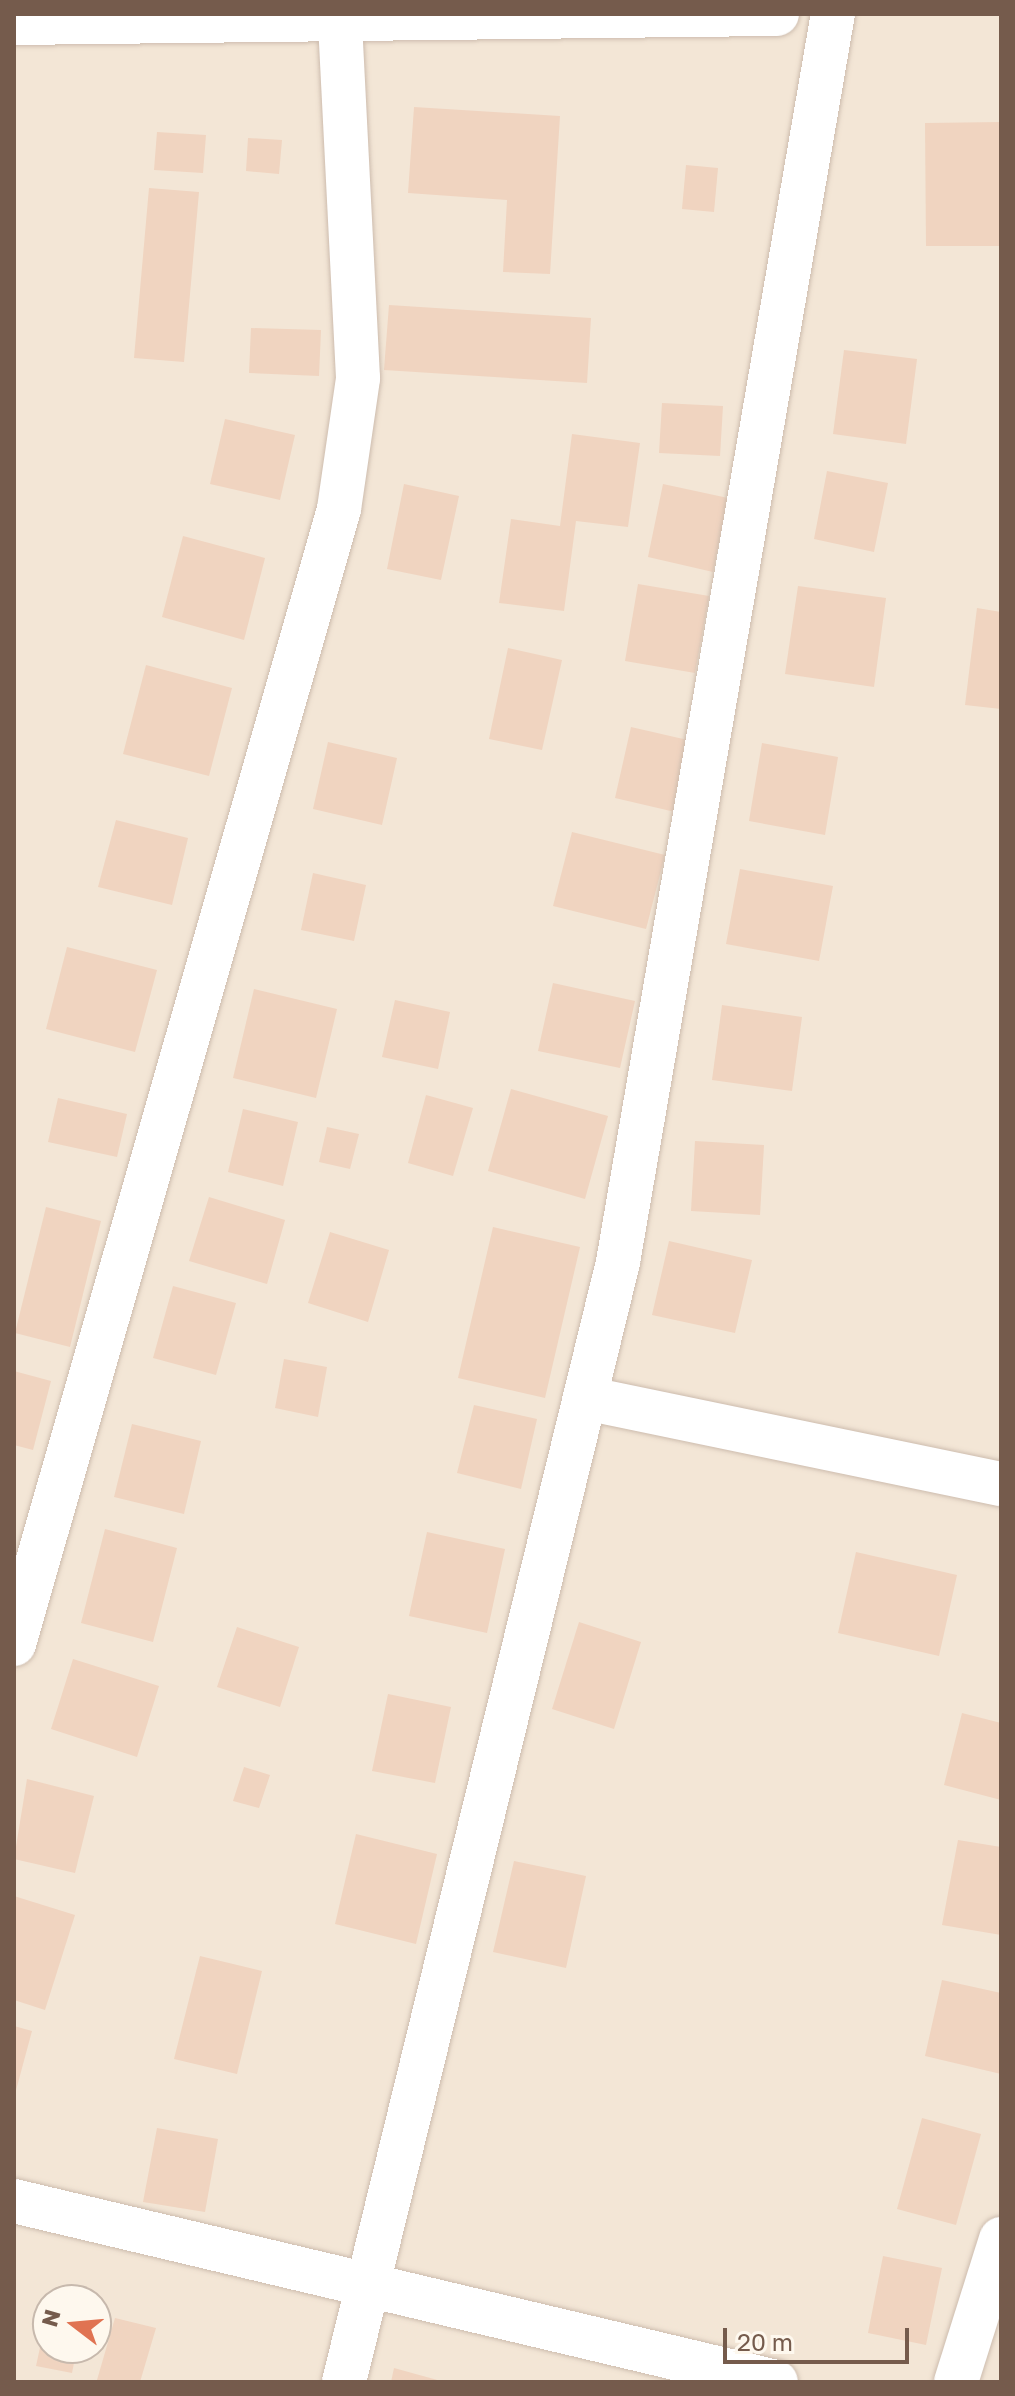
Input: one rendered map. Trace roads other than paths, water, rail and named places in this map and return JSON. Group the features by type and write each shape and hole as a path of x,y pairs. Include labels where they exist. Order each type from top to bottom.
{"street":[{"path":"14,23 340,25 777,14"},
{"path":"344,2382 618,1262 833,14"},
{"path":"14,1644 339,509 358,378 340,25"},
{"path":"585,1398 1001,1484"},
{"path":"14,2201 776,2382"},
{"path":"956,2382 1001,2239"}]}
